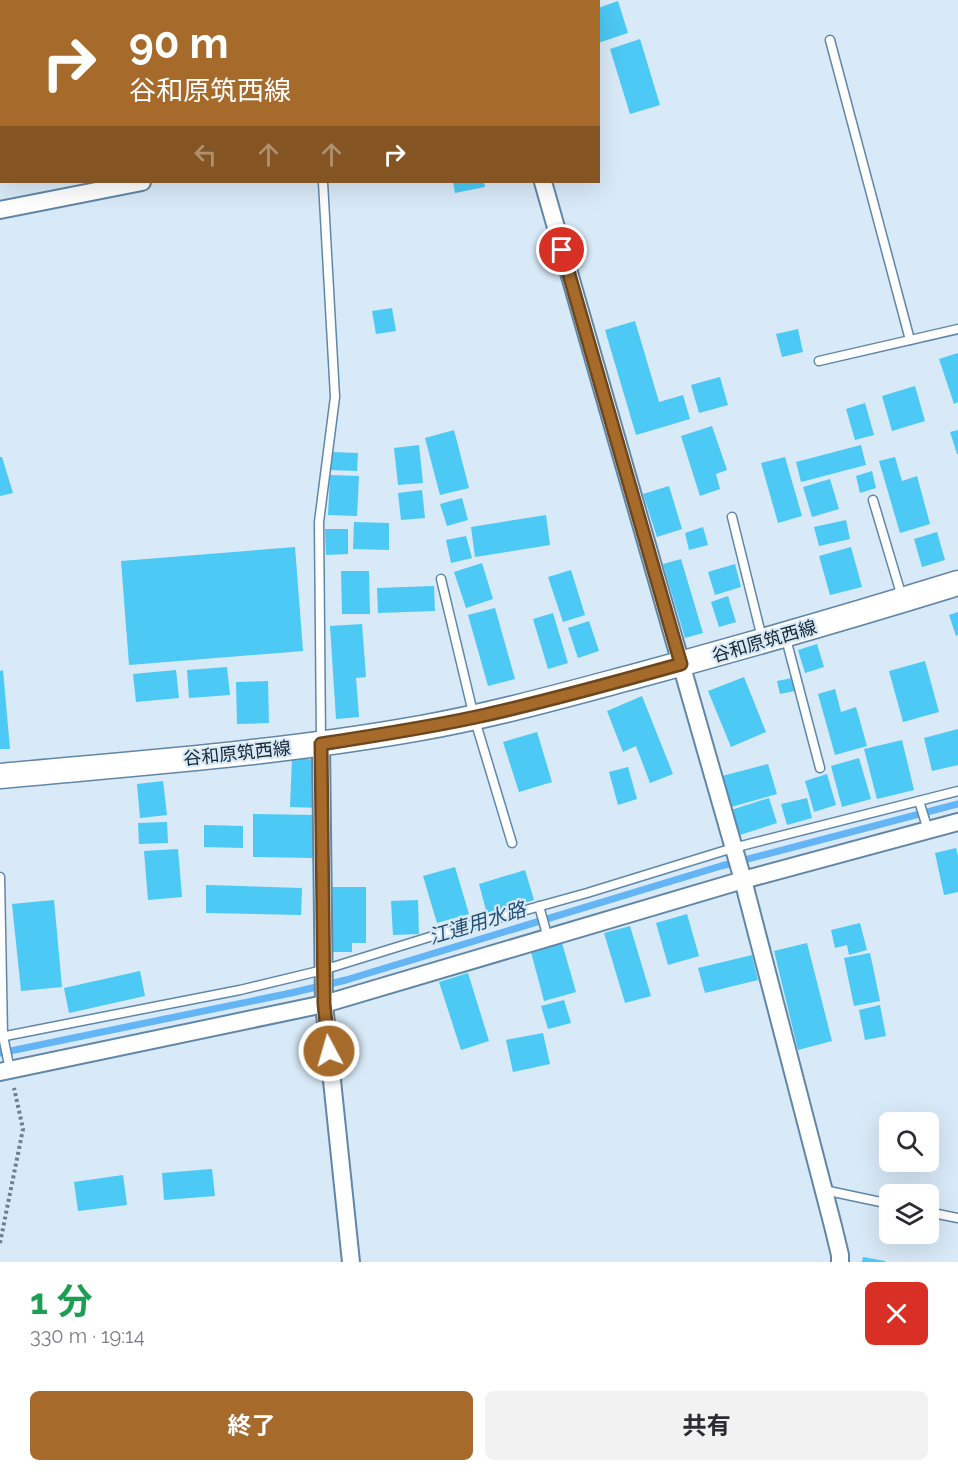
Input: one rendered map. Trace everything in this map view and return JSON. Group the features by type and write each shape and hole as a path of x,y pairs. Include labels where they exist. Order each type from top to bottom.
{"main road":[{"name":"谷和原筑西線","path":"0,776 321,744 421,728 546,700 681,664 958,583"}],"street":[{"path":"0,210 137,183"},
{"path":"543,183 742,880 824,1190 840,1262"},
{"path":"321,744 324,1004 351,1262"},
{"path":"5,1071 324,1004 742,880 958,822"}],"lane":[{"path":"830,40 910,340"},
{"path":"321,744 319,522 335,398 323,183"},
{"path":"819,361 958,329"},
{"path":"873,500 903,600"},
{"path":"732,517 820,768"},
{"path":"441,579 474,717 513,843"},
{"path":"2,1037 240,990 323,970 733,848 958,791"},
{"path":"919,801 928,830"},
{"path":"0,878 2,1037 5,1071"},
{"path":"539,906 548,938"},
{"path":"824,1190 879,1202"},
{"path":"939,1214 958,1218"}],"path":[{"path":"0,1244 22,1129 5,1071"}],"building":[{"path":"618,1 628,33 600,42 600,7"},
{"path":"640,39 660,105 630,114 610,49"},
{"path":"453,183 484,183 485,187 455,193"},
{"path":"392,308 396,331 376,334 372,311"},
{"path":"635,321 659,402 683,395 690,419 636,435 605,330"},
{"path":"798,329 803,352 782,357 776,334"},
{"path":"958,353 958,402 954,404 939,359"},
{"path":"720,377 728,405 699,413 691,385"},
{"path":"915,386 925,421 892,431 882,396"},
{"path":"865,403 874,435 855,440 846,409"},
{"path":"712,426 727,470 716,474 720,489 700,496 681,436"},
{"path":"454,430 469,488 440,495 425,438"},
{"path":"958,430 958,454 957,454 950,432"},
{"path":"419,445 423,483 398,485 394,448"},
{"path":"861,445 866,465 801,482 796,462"},
{"path":"331,452 358,453 357,471 330,470"},
{"path":"0,457 2,457 13,493 0,496"},
{"path":"785,457 802,516 778,523 761,463"},
{"path":"895,457 902,481 917,476 930,524 900,533 879,461"},
{"path":"872,471 876,488 860,493 856,476"},
{"path":"330,475 359,476 357,516 328,515"},
{"path":"830,479 839,509 812,517 803,487"},
{"path":"669,486 682,529 657,537 643,494"},
{"path":"422,490 425,518 401,520 398,493"},
{"path":"462,498 468,520 447,526 440,504"},
{"path":"546,515 550,545 475,557 471,527"},
{"path":"846,520 850,539 819,546 814,527"},
{"path":"354,522 389,523 389,550 353,549"},
{"path":"703,527 708,545 689,550 685,533"},
{"path":"325,529 348,529 348,554 326,555"},
{"path":"937,532 945,560 922,567 914,539"},
{"path":"466,536 472,558 451,563 446,540"},
{"path":"295,547 303,651 129,665 121,561"},
{"path":"851,547 862,587 830,595 819,556"},
{"path":"681,559 703,633 685,638 663,564"},
{"path":"482,563 493,599 466,608 454,572"},
{"path":"735,564 741,587 715,595 708,572"},
{"path":"571,570 585,615 563,622 548,577"},
{"path":"341,571 369,571 370,614 342,614"},
{"path":"434,586 435,611 378,613 377,588"},
{"path":"728,596 736,622 719,627 711,602"},
{"path":"495,608 515,679 488,686 468,615"},
{"path":"958,612 958,635 956,636 949,615"},
{"path":"553,613 568,663 548,669 533,619"},
{"path":"589,621 599,651 578,658 568,628"},
{"path":"362,624 366,677 356,678 359,717 336,719 330,626"},
{"path":"817,644 824,667 805,673 798,650"},
{"path":"925,661 939,712 903,722 889,671"},
{"path":"227,667 230,695 189,698 187,670"},
{"path":"3,670 10,749 0,749 0,671"},
{"path":"176,670 179,698 136,702 133,674"},
{"path":"744,677 766,732 731,747 708,691"},
{"path":"792,678 795,691 780,694 777,681"},
{"path":"268,681 269,723 237,724 236,682"},
{"path":"835,689 841,712 856,707 867,746 835,755 818,694"},
{"path":"642,696 673,774 650,783 636,746 623,752 607,711"},
{"path":"958,729 958,765 932,771 924,738"},
{"path":"537,732 552,782 519,792 503,742"},
{"path":"902,740 914,790 877,799 864,749"},
{"path":"292,758 320,760 319,808 290,807"},
{"path":"859,758 871,799 842,807 831,766"},
{"path":"768,764 777,794 731,807 722,776"},
{"path":"628,767 637,799 618,805 609,772"},
{"path":"827,774 836,805 814,812 805,781"},
{"path":"163,781 167,815 140,818 137,784"},
{"path":"769,798 777,823 740,835 731,810"},
{"path":"807,798 812,818 787,825 781,804"},
{"path":"253,814 315,815 314,858 253,857"},
{"path":"167,822 168,843 139,844 138,823"},
{"path":"204,825 243,826 243,848 204,847"},
{"path":"956,848 958,892 944,895 935,853"},
{"path":"178,849 182,897 148,900 144,851"},
{"path":"455,867 469,914 437,923 423,876"},
{"path":"525,870 534,900 487,914 479,884"},
{"path":"206,885 302,888 301,915 206,913"},
{"path":"330,887 366,887 366,943 352,943 352,952 330,952"},
{"path":"54,900 62,987 21,991 12,904"},
{"path":"418,900 419,934 393,935 391,901"},
{"path":"687,914 699,956 668,965 656,923"},
{"path":"860,923 867,950 849,955 847,945 835,948 831,930"},
{"path":"630,926 651,996 625,1003 604,933"},
{"path":"562,943 576,992 544,1001 531,952"},
{"path":"807,943 832,1041 798,1050 774,951"},
{"path":"870,953 880,1001 854,1006 844,958"},
{"path":"752,955 758,980 705,993 698,968"},
{"path":"140,971 145,996 69,1013 64,988"},
{"path":"468,973 489,1041 461,1050 439,982"},
{"path":"564,1000 571,1023 548,1029 541,1006"},
{"path":"880,1005 886,1036 865,1040 859,1010"},
{"path":"543,1033 550,1064 513,1072 506,1040"},
{"path":"212,1169 215,1196 164,1200 162,1173"},
{"path":"123,1175 127,1205 78,1211 74,1182"},
{"path":"863,1257 885,1261 885,1262 862,1262"}],"waterway":[{"name":"江連用水路","path":"0,1053 346,980 721,866 958,804"}],"route":[{"path":"329,1051 324,1004 321,744 474,717 681,664 562,250"}]}
